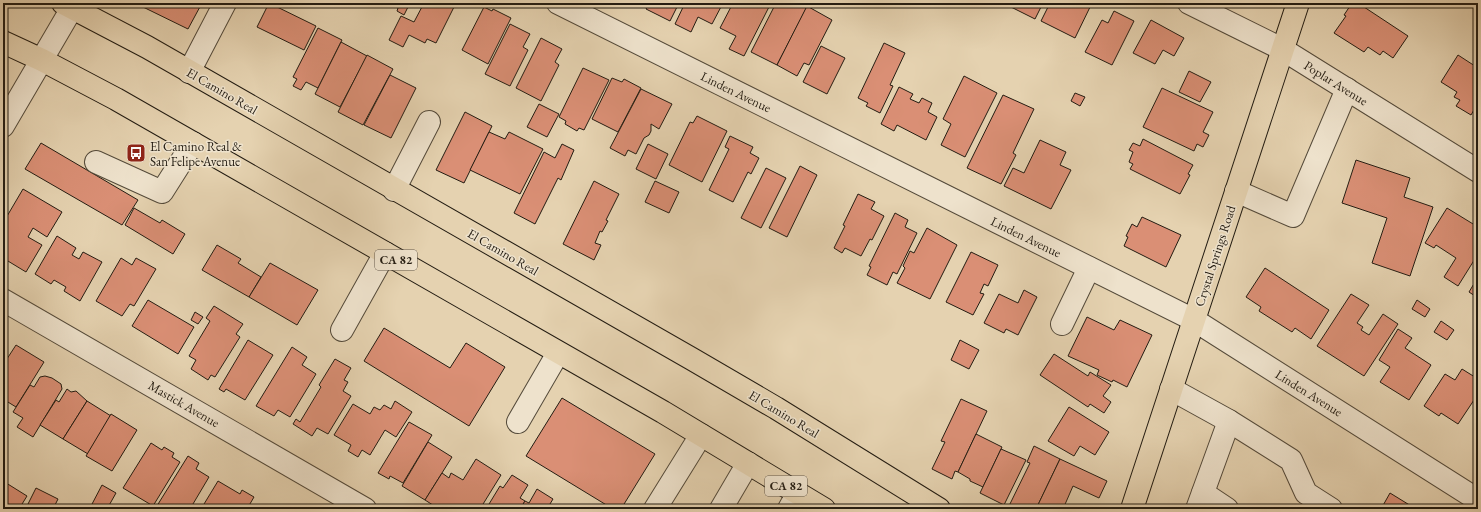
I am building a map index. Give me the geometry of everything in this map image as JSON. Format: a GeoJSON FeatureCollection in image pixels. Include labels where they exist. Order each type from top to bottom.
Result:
{"type":"FeatureCollection","features":[{"type":"Feature","properties":{"kind":"main road","name":"Crystal Springs Road"},"geometry":{"type":"LineString","coordinates":[[1132,509],[1298,3]]}},
{"type":"Feature","properties":{"kind":"main road","name":"El Camino Real"},"geometry":{"type":"LineString","coordinates":[[70,4],[776,408],[939,509]]}},
{"type":"Feature","properties":{"kind":"main road","name":"CA 82"},"geometry":{"type":"LineString","coordinates":[[3,42],[42,60],[193,144],[701,435],[748,463],[794,501],[824,509]]}},
{"type":"Feature","properties":{"kind":"street"},"geometry":{"type":"LineString","coordinates":[[189,72],[225,3]]}},
{"type":"Feature","properties":{"kind":"street","name":"Linden Avenue"},"geometry":{"type":"LineString","coordinates":[[558,3],[1194,320],[1478,500]]}},
{"type":"Feature","properties":{"kind":"street","name":"Poplar Avenue"},"geometry":{"type":"LineString","coordinates":[[1189,3],[1282,49],[1478,171]]}},
{"type":"Feature","properties":{"kind":"street"},"geometry":{"type":"LineString","coordinates":[[3,126],[42,60],[70,4]]}},
{"type":"Feature","properties":{"kind":"street"},"geometry":{"type":"LineString","coordinates":[[1236,191],[1293,216],[1347,89]]}},
{"type":"Feature","properties":{"kind":"street"},"geometry":{"type":"LineString","coordinates":[[394,190],[429,122]]}},
{"type":"Feature","properties":{"kind":"street"},"geometry":{"type":"LineString","coordinates":[[96,162],[162,192],[193,144]]}},
{"type":"Feature","properties":{"kind":"street"},"geometry":{"type":"LineString","coordinates":[[342,330],[385,253]]}},
{"type":"Feature","properties":{"kind":"street"},"geometry":{"type":"LineString","coordinates":[[1062,324],[1090,268]]}},
{"type":"Feature","properties":{"kind":"street","name":"Mastick Avenue"},"geometry":{"type":"LineString","coordinates":[[3,300],[366,509]]}},
{"type":"Feature","properties":{"kind":"street"},"geometry":{"type":"LineString","coordinates":[[518,422],[558,353]]}},
{"type":"Feature","properties":{"kind":"street"},"geometry":{"type":"LineString","coordinates":[[1172,389],[1229,421],[1291,460],[1306,493],[1331,509]]}},
{"type":"Feature","properties":{"kind":"street"},"geometry":{"type":"LineString","coordinates":[[1227,509],[1200,501],[1229,421]]}},
{"type":"Feature","properties":{"kind":"street"},"geometry":{"type":"LineString","coordinates":[[655,509],[701,435]]}},
{"type":"Feature","properties":{"kind":"street"},"geometry":{"type":"LineString","coordinates":[[721,509],[748,463]]}},
{"type":"Feature","properties":{"kind":"building"},"geometry":{"type":"Polygon","coordinates":[[[142,3],[202,3],[188,29],[143,7],[144,4],[142,3]]]}},
{"type":"Feature","properties":{"kind":"building"},"geometry":{"type":"Polygon","coordinates":[[[269,3],[316,26],[304,50],[257,27],[269,3]]]}},
{"type":"Feature","properties":{"kind":"building"},"geometry":{"type":"Polygon","coordinates":[[[388,3],[410,3],[404,15],[397,11],[398,8],[388,3]]]}},
{"type":"Feature","properties":{"kind":"building"},"geometry":{"type":"Polygon","coordinates":[[[424,3],[456,3],[436,43],[427,39],[425,43],[409,35],[403,47],[389,40],[401,16],[414,22],[424,3]]]}},
{"type":"Feature","properties":{"kind":"building"},"geometry":{"type":"Polygon","coordinates":[[[649,3],[679,3],[670,21],[646,9],[649,3]]]}},
{"type":"Feature","properties":{"kind":"building"},"geometry":{"type":"Polygon","coordinates":[[[685,3],[723,3],[712,24],[698,17],[691,32],[675,24],[685,3]]]}},
{"type":"Feature","properties":{"kind":"building"},"geometry":{"type":"Polygon","coordinates":[[[733,3],[771,3],[744,56],[729,49],[736,36],[720,28],[733,3]]]}},
{"type":"Feature","properties":{"kind":"building"},"geometry":{"type":"Polygon","coordinates":[[[776,3],[784,6],[786,3],[809,3],[777,65],[751,52],[776,3]]]}},
{"type":"Feature","properties":{"kind":"building"},"geometry":{"type":"Polygon","coordinates":[[[1003,3],[1043,3],[1035,19],[1003,3]]]}},
{"type":"Feature","properties":{"kind":"building"},"geometry":{"type":"Polygon","coordinates":[[[1050,3],[1092,3],[1075,38],[1041,21],[1050,3]]]}},
{"type":"Feature","properties":{"kind":"building"},"geometry":{"type":"Polygon","coordinates":[[[1352,3],[1360,7],[1361,5],[1408,36],[1393,58],[1383,51],[1380,55],[1368,47],[1364,52],[1334,33],[1346,16],[1344,15],[1352,3]]]}},
{"type":"Feature","properties":{"kind":"building"},"geometry":{"type":"Polygon","coordinates":[[[807,6],[832,20],[809,65],[804,63],[797,76],[777,65],[807,6]]]}},
{"type":"Feature","properties":{"kind":"building"},"geometry":{"type":"Polygon","coordinates":[[[484,7],[492,11],[493,9],[511,18],[488,64],[462,50],[484,7]]]}},
{"type":"Feature","properties":{"kind":"building"},"geometry":{"type":"Polygon","coordinates":[[[1114,11],[1134,21],[1112,65],[1085,52],[1102,20],[1108,23],[1114,11]]]}},
{"type":"Feature","properties":{"kind":"building"},"geometry":{"type":"Polygon","coordinates":[[[1151,20],[1184,38],[1174,56],[1163,50],[1155,64],[1133,53],[1151,20]]]}},
{"type":"Feature","properties":{"kind":"building"},"geometry":{"type":"Polygon","coordinates":[[[510,24],[530,34],[523,47],[528,50],[510,86],[485,74],[510,24]]]}},
{"type":"Feature","properties":{"kind":"building"},"geometry":{"type":"Polygon","coordinates":[[[318,28],[342,40],[318,88],[306,82],[301,90],[293,86],[297,79],[293,77],[318,28]]]}},
{"type":"Feature","properties":{"kind":"building"},"geometry":{"type":"Polygon","coordinates":[[[541,38],[562,49],[555,62],[559,65],[541,101],[516,88],[541,38]]]}},
{"type":"Feature","properties":{"kind":"building"},"geometry":{"type":"Polygon","coordinates":[[[341,42],[367,56],[340,107],[315,94],[341,42]]]}},
{"type":"Feature","properties":{"kind":"building"},"geometry":{"type":"Polygon","coordinates":[[[884,43],[905,53],[890,85],[893,86],[880,113],[866,106],[868,103],[858,98],[884,43]]]}},
{"type":"Feature","properties":{"kind":"building"},"geometry":{"type":"Polygon","coordinates":[[[821,46],[845,58],[827,94],[803,82],[821,46]]]}},
{"type":"Feature","properties":{"kind":"building"},"geometry":{"type":"Polygon","coordinates":[[[367,55],[393,69],[363,125],[338,112],[367,55]]]}},
{"type":"Feature","properties":{"kind":"building"},"geometry":{"type":"Polygon","coordinates":[[[1458,55],[1478,68],[1478,103],[1471,115],[1456,106],[1460,100],[1454,97],[1457,92],[1441,82],[1458,55]]]}},
{"type":"Feature","properties":{"kind":"building"},"geometry":{"type":"Polygon","coordinates":[[[583,68],[609,80],[584,130],[579,128],[577,131],[565,124],[566,121],[559,117],[583,68]]]}},
{"type":"Feature","properties":{"kind":"building"},"geometry":{"type":"Polygon","coordinates":[[[1189,71],[1211,82],[1200,102],[1179,92],[1189,71]]]}},
{"type":"Feature","properties":{"kind":"building"},"geometry":{"type":"Polygon","coordinates":[[[390,75],[416,88],[391,138],[364,125],[390,75]]]}},
{"type":"Feature","properties":{"kind":"building"},"geometry":{"type":"Polygon","coordinates":[[[964,76],[997,93],[965,157],[941,145],[951,124],[943,119],[964,76]]]}},
{"type":"Feature","properties":{"kind":"building"},"geometry":{"type":"Polygon","coordinates":[[[612,78],[622,82],[624,79],[641,88],[618,132],[592,119],[612,78]]]}},
{"type":"Feature","properties":{"kind":"building"},"geometry":{"type":"Polygon","coordinates":[[[899,87],[913,94],[910,99],[919,103],[922,98],[932,103],[928,112],[937,117],[926,140],[897,125],[894,131],[881,124],[899,87]]]}},
{"type":"Feature","properties":{"kind":"building"},"geometry":{"type":"Polygon","coordinates":[[[1162,88],[1213,112],[1203,132],[1209,135],[1203,147],[1197,144],[1194,151],[1143,127],[1162,88]]]}},
{"type":"Feature","properties":{"kind":"building"},"geometry":{"type":"Polygon","coordinates":[[[641,89],[672,104],[659,129],[651,124],[651,131],[649,135],[644,138],[636,154],[628,150],[625,156],[610,148],[641,89]]]}},
{"type":"Feature","properties":{"kind":"building"},"geometry":{"type":"Polygon","coordinates":[[[1075,93],[1085,97],[1080,106],[1071,101],[1075,93]]]}},
{"type":"Feature","properties":{"kind":"building"},"geometry":{"type":"Polygon","coordinates":[[[1003,95],[1034,109],[1013,153],[1016,155],[1001,184],[967,168],[1003,95]]]}},
{"type":"Feature","properties":{"kind":"building"},"geometry":{"type":"Polygon","coordinates":[[[539,104],[559,114],[547,137],[527,127],[539,104]]]}},
{"type":"Feature","properties":{"kind":"building"},"geometry":{"type":"Polygon","coordinates":[[[465,112],[492,126],[464,183],[436,170],[465,112]]]}},
{"type":"Feature","properties":{"kind":"building"},"geometry":{"type":"Polygon","coordinates":[[[697,116],[727,131],[702,182],[669,165],[690,122],[693,123],[697,116]]]}},
{"type":"Feature","properties":{"kind":"building"},"geometry":{"type":"Polygon","coordinates":[[[489,132],[505,139],[509,132],[543,149],[520,194],[470,170],[489,132]]]}},
{"type":"Feature","properties":{"kind":"building"},"geometry":{"type":"Polygon","coordinates":[[[730,136],[753,147],[750,153],[759,158],[751,174],[748,172],[733,202],[709,190],[729,149],[725,147],[730,136]]]}},
{"type":"Feature","properties":{"kind":"building"},"geometry":{"type":"Polygon","coordinates":[[[1143,139],[1193,165],[1188,174],[1190,175],[1180,194],[1130,169],[1133,164],[1129,162],[1133,152],[1129,150],[1133,143],[1140,146],[1143,139]]]}},
{"type":"Feature","properties":{"kind":"building"},"geometry":{"type":"Polygon","coordinates":[[[1040,140],[1066,152],[1060,165],[1071,170],[1051,209],[1004,186],[1013,168],[1024,173],[1040,140]]]}},
{"type":"Feature","properties":{"kind":"building"},"geometry":{"type":"Polygon","coordinates":[[[41,143],[138,200],[122,225],[25,169],[41,143]]]}},
{"type":"Feature","properties":{"kind":"building"},"geometry":{"type":"Polygon","coordinates":[[[562,144],[574,150],[561,180],[558,178],[535,224],[514,213],[544,152],[555,158],[562,144]]]}},
{"type":"Feature","properties":{"kind":"building"},"geometry":{"type":"Polygon","coordinates":[[[648,144],[668,154],[656,179],[636,169],[648,144]]]}},
{"type":"Feature","properties":{"kind":"building"},"geometry":{"type":"Polygon","coordinates":[[[1356,160],[1410,178],[1404,197],[1433,207],[1410,276],[1372,263],[1387,218],[1342,203],[1356,160]]]}},
{"type":"Feature","properties":{"kind":"building"},"geometry":{"type":"Polygon","coordinates":[[[800,166],[817,175],[787,237],[769,228],[800,166]]]}},
{"type":"Feature","properties":{"kind":"building"},"geometry":{"type":"Polygon","coordinates":[[[766,168],[786,178],[761,228],[741,218],[766,168]]]}},
{"type":"Feature","properties":{"kind":"building"},"geometry":{"type":"Polygon","coordinates":[[[594,181],[619,194],[606,220],[608,221],[602,232],[600,231],[595,243],[601,245],[594,260],[563,244],[594,181]]]}},
{"type":"Feature","properties":{"kind":"building"},"geometry":{"type":"Polygon","coordinates":[[[655,181],[679,192],[669,213],[645,202],[655,181]]]}},
{"type":"Feature","properties":{"kind":"building"},"geometry":{"type":"Polygon","coordinates":[[[23,189],[62,212],[47,237],[33,228],[28,237],[42,245],[26,272],[3,258],[3,223],[23,189]]]}},
{"type":"Feature","properties":{"kind":"building"},"geometry":{"type":"Polygon","coordinates":[[[858,194],[875,202],[871,209],[884,216],[872,240],[870,239],[861,256],[845,248],[842,253],[834,248],[858,194]]]}},
{"type":"Feature","properties":{"kind":"building"},"geometry":{"type":"Polygon","coordinates":[[[134,208],[160,223],[162,220],[185,234],[173,254],[125,225],[134,208]]]}},
{"type":"Feature","properties":{"kind":"building"},"geometry":{"type":"Polygon","coordinates":[[[1447,208],[1478,227],[1478,254],[1458,286],[1444,277],[1456,258],[1436,245],[1434,248],[1425,243],[1447,208]]]}},
{"type":"Feature","properties":{"kind":"building"},"geometry":{"type":"Polygon","coordinates":[[[895,213],[908,220],[905,227],[917,233],[897,274],[893,272],[887,285],[867,275],[871,267],[869,266],[895,213]]]}},
{"type":"Feature","properties":{"kind":"building"},"geometry":{"type":"Polygon","coordinates":[[[1142,217],[1181,235],[1166,267],[1124,246],[1128,237],[1126,236],[1132,224],[1137,227],[1142,217]]]}},
{"type":"Feature","properties":{"kind":"building"},"geometry":{"type":"Polygon","coordinates":[[[927,228],[957,245],[930,299],[897,283],[905,268],[903,266],[910,251],[914,253],[927,228]]]}},
{"type":"Feature","properties":{"kind":"building"},"geometry":{"type":"Polygon","coordinates":[[[57,236],[76,248],[72,255],[79,259],[83,252],[102,262],[80,301],[64,291],[66,287],[54,280],[51,284],[35,274],[57,236]]]}},
{"type":"Feature","properties":{"kind":"building"},"geometry":{"type":"Polygon","coordinates":[[[217,245],[241,259],[238,263],[261,277],[249,297],[202,270],[217,245]]]}},
{"type":"Feature","properties":{"kind":"building"},"geometry":{"type":"Polygon","coordinates":[[[971,252],[998,265],[988,286],[984,284],[980,293],[984,294],[973,315],[946,302],[971,252]]]}},
{"type":"Feature","properties":{"kind":"building"},"geometry":{"type":"Polygon","coordinates":[[[121,258],[132,265],[136,258],[156,269],[134,306],[130,304],[122,316],[96,301],[121,258]]]}},
{"type":"Feature","properties":{"kind":"building"},"geometry":{"type":"Polygon","coordinates":[[[270,263],[318,290],[297,325],[249,297],[270,263]]]}},
{"type":"Feature","properties":{"kind":"building"},"geometry":{"type":"Polygon","coordinates":[[[1265,268],[1329,310],[1311,339],[1295,328],[1292,332],[1259,311],[1261,307],[1246,297],[1265,268]]]}},
{"type":"Feature","properties":{"kind":"building"},"geometry":{"type":"Polygon","coordinates":[[[1478,277],[1478,298],[1469,292],[1478,277]]]}},
{"type":"Feature","properties":{"kind":"building"},"geometry":{"type":"Polygon","coordinates":[[[1024,290],[1037,297],[1018,335],[1006,329],[1004,333],[984,323],[999,294],[1018,303],[1024,290]]]}},
{"type":"Feature","properties":{"kind":"building"},"geometry":{"type":"Polygon","coordinates":[[[1351,294],[1369,305],[1357,323],[1363,327],[1361,330],[1369,335],[1383,314],[1398,324],[1364,376],[1317,346],[1351,294]]]}},
{"type":"Feature","properties":{"kind":"building"},"geometry":{"type":"Polygon","coordinates":[[[148,300],[194,327],[178,354],[132,326],[148,300]]]}},
{"type":"Feature","properties":{"kind":"building"},"geometry":{"type":"Polygon","coordinates":[[[1417,300],[1430,309],[1425,317],[1412,309],[1417,300]]]}},
{"type":"Feature","properties":{"kind":"building"},"geometry":{"type":"Polygon","coordinates":[[[214,306],[243,324],[236,334],[240,337],[215,377],[211,375],[208,380],[191,369],[196,360],[189,356],[210,321],[206,318],[214,306]]]}},
{"type":"Feature","properties":{"kind":"building"},"geometry":{"type":"Polygon","coordinates":[[[195,312],[203,317],[198,324],[191,320],[195,312]]]}},
{"type":"Feature","properties":{"kind":"building"},"geometry":{"type":"Polygon","coordinates":[[[1087,317],[1114,330],[1120,320],[1152,335],[1127,387],[1113,380],[1112,382],[1097,375],[1099,370],[1068,356],[1087,317]]]}},
{"type":"Feature","properties":{"kind":"building"},"geometry":{"type":"Polygon","coordinates":[[[1441,321],[1454,330],[1447,340],[1434,332],[1441,321]]]}},
{"type":"Feature","properties":{"kind":"building"},"geometry":{"type":"Polygon","coordinates":[[[384,328],[450,368],[466,343],[505,367],[469,426],[364,361],[384,328]]]}},
{"type":"Feature","properties":{"kind":"building"},"geometry":{"type":"Polygon","coordinates":[[[1398,329],[1412,338],[1405,348],[1431,365],[1409,400],[1380,382],[1390,367],[1379,360],[1398,329]]]}},
{"type":"Feature","properties":{"kind":"building"},"geometry":{"type":"Polygon","coordinates":[[[248,340],[273,355],[245,400],[226,389],[224,392],[219,389],[248,340]]]}},
{"type":"Feature","properties":{"kind":"building"},"geometry":{"type":"Polygon","coordinates":[[[960,340],[979,350],[969,369],[951,360],[960,340]]]}},
{"type":"Feature","properties":{"kind":"building"},"geometry":{"type":"Polygon","coordinates":[[[16,345],[44,362],[16,407],[3,399],[3,365],[16,345]]]}},
{"type":"Feature","properties":{"kind":"building"},"geometry":{"type":"Polygon","coordinates":[[[292,347],[307,357],[302,365],[316,374],[290,417],[278,410],[274,416],[256,406],[292,347]]]}},
{"type":"Feature","properties":{"kind":"building"},"geometry":{"type":"Polygon","coordinates":[[[1054,354],[1088,376],[1090,372],[1111,385],[1103,396],[1111,402],[1104,413],[1090,404],[1088,407],[1040,375],[1054,354]]]}},
{"type":"Feature","properties":{"kind":"building"},"geometry":{"type":"Polygon","coordinates":[[[335,359],[351,368],[344,380],[348,382],[343,391],[351,396],[328,434],[317,428],[312,436],[293,424],[296,419],[300,422],[321,387],[319,385],[335,359]]]}},
{"type":"Feature","properties":{"kind":"building"},"geometry":{"type":"Polygon","coordinates":[[[1462,369],[1478,379],[1478,394],[1458,424],[1441,413],[1439,416],[1424,406],[1445,374],[1455,380],[1462,369]]]}},
{"type":"Feature","properties":{"kind":"building"},"geometry":{"type":"Polygon","coordinates":[[[45,376],[52,378],[61,384],[62,389],[33,437],[17,427],[23,418],[13,412],[30,385],[34,387],[40,377],[45,376]]]}},
{"type":"Feature","properties":{"kind":"building"},"geometry":{"type":"Polygon","coordinates":[[[67,389],[71,392],[76,391],[87,401],[63,439],[40,425],[56,400],[59,402],[67,389]]]}},
{"type":"Feature","properties":{"kind":"building"},"geometry":{"type":"Polygon","coordinates":[[[562,398],[655,454],[621,509],[613,509],[526,456],[562,398]]]}},
{"type":"Feature","properties":{"kind":"building"},"geometry":{"type":"Polygon","coordinates":[[[961,399],[987,411],[958,472],[955,471],[952,479],[932,469],[945,442],[941,441],[961,399]]]}},
{"type":"Feature","properties":{"kind":"building"},"geometry":{"type":"Polygon","coordinates":[[[87,401],[111,416],[88,454],[63,439],[87,401]]]}},
{"type":"Feature","properties":{"kind":"building"},"geometry":{"type":"Polygon","coordinates":[[[395,401],[412,412],[396,437],[385,430],[370,455],[362,450],[358,457],[348,451],[351,445],[334,435],[353,404],[370,414],[374,407],[380,410],[384,405],[391,409],[395,401]]]}},
{"type":"Feature","properties":{"kind":"building"},"geometry":{"type":"Polygon","coordinates":[[[1069,407],[1109,432],[1095,455],[1080,446],[1074,456],[1048,441],[1069,407]]]}},
{"type":"Feature","properties":{"kind":"building"},"geometry":{"type":"Polygon","coordinates":[[[111,414],[137,430],[112,471],[86,456],[111,414]]]}},
{"type":"Feature","properties":{"kind":"building"},"geometry":{"type":"Polygon","coordinates":[[[409,422],[432,435],[403,483],[390,476],[389,479],[378,473],[409,422]]]}},
{"type":"Feature","properties":{"kind":"building"},"geometry":{"type":"Polygon","coordinates":[[[976,434],[1002,447],[983,487],[970,481],[970,479],[958,472],[976,434]]]}},
{"type":"Feature","properties":{"kind":"building"},"geometry":{"type":"Polygon","coordinates":[[[428,442],[452,457],[425,500],[402,486],[428,442]]]}},
{"type":"Feature","properties":{"kind":"building"},"geometry":{"type":"Polygon","coordinates":[[[151,443],[162,450],[164,447],[174,453],[172,457],[180,462],[153,506],[123,488],[151,443]]]}},
{"type":"Feature","properties":{"kind":"building"},"geometry":{"type":"Polygon","coordinates":[[[1034,446],[1060,459],[1036,509],[1010,509],[1008,508],[1030,463],[1027,462],[1034,446]]]}},
{"type":"Feature","properties":{"kind":"building"},"geometry":{"type":"Polygon","coordinates":[[[1001,449],[1026,460],[1004,505],[980,493],[1001,449]]]}},
{"type":"Feature","properties":{"kind":"building"},"geometry":{"type":"Polygon","coordinates":[[[188,456],[199,463],[196,469],[209,477],[190,509],[155,509],[188,456]]]}},
{"type":"Feature","properties":{"kind":"building"},"geometry":{"type":"Polygon","coordinates":[[[476,459],[501,475],[480,509],[449,509],[442,505],[439,509],[425,500],[442,473],[449,478],[451,473],[463,480],[476,459]]]}},
{"type":"Feature","properties":{"kind":"building"},"geometry":{"type":"Polygon","coordinates":[[[1060,459],[1107,481],[1099,498],[1073,486],[1063,509],[1036,509],[1060,459]]]}},
{"type":"Feature","properties":{"kind":"building"},"geometry":{"type":"Polygon","coordinates":[[[512,475],[528,485],[520,498],[525,501],[520,509],[486,509],[500,486],[503,488],[512,475]]]}},
{"type":"Feature","properties":{"kind":"building"},"geometry":{"type":"Polygon","coordinates":[[[3,481],[27,496],[19,509],[3,509],[3,481]]]}},
{"type":"Feature","properties":{"kind":"building"},"geometry":{"type":"Polygon","coordinates":[[[218,481],[240,494],[242,490],[254,497],[247,509],[201,509],[218,481]]]}},
{"type":"Feature","properties":{"kind":"building"},"geometry":{"type":"Polygon","coordinates":[[[102,485],[116,493],[107,509],[95,509],[91,506],[102,485]]]}},
{"type":"Feature","properties":{"kind":"building"},"geometry":{"type":"Polygon","coordinates":[[[36,488],[58,499],[53,509],[37,509],[28,504],[36,488]]]}},
{"type":"Feature","properties":{"kind":"building"},"geometry":{"type":"Polygon","coordinates":[[[537,489],[553,499],[547,509],[520,509],[525,501],[529,503],[537,489]]]}},
{"type":"Feature","properties":{"kind":"building"},"geometry":{"type":"Polygon","coordinates":[[[1390,493],[1416,509],[1381,509],[1390,493]]]}},
{"type":"Feature","properties":{"kind":"place","name":"El Camino Real & San Felipe Avenue"},"geometry":{"type":"Point","coordinates":[136,153]}}]}
